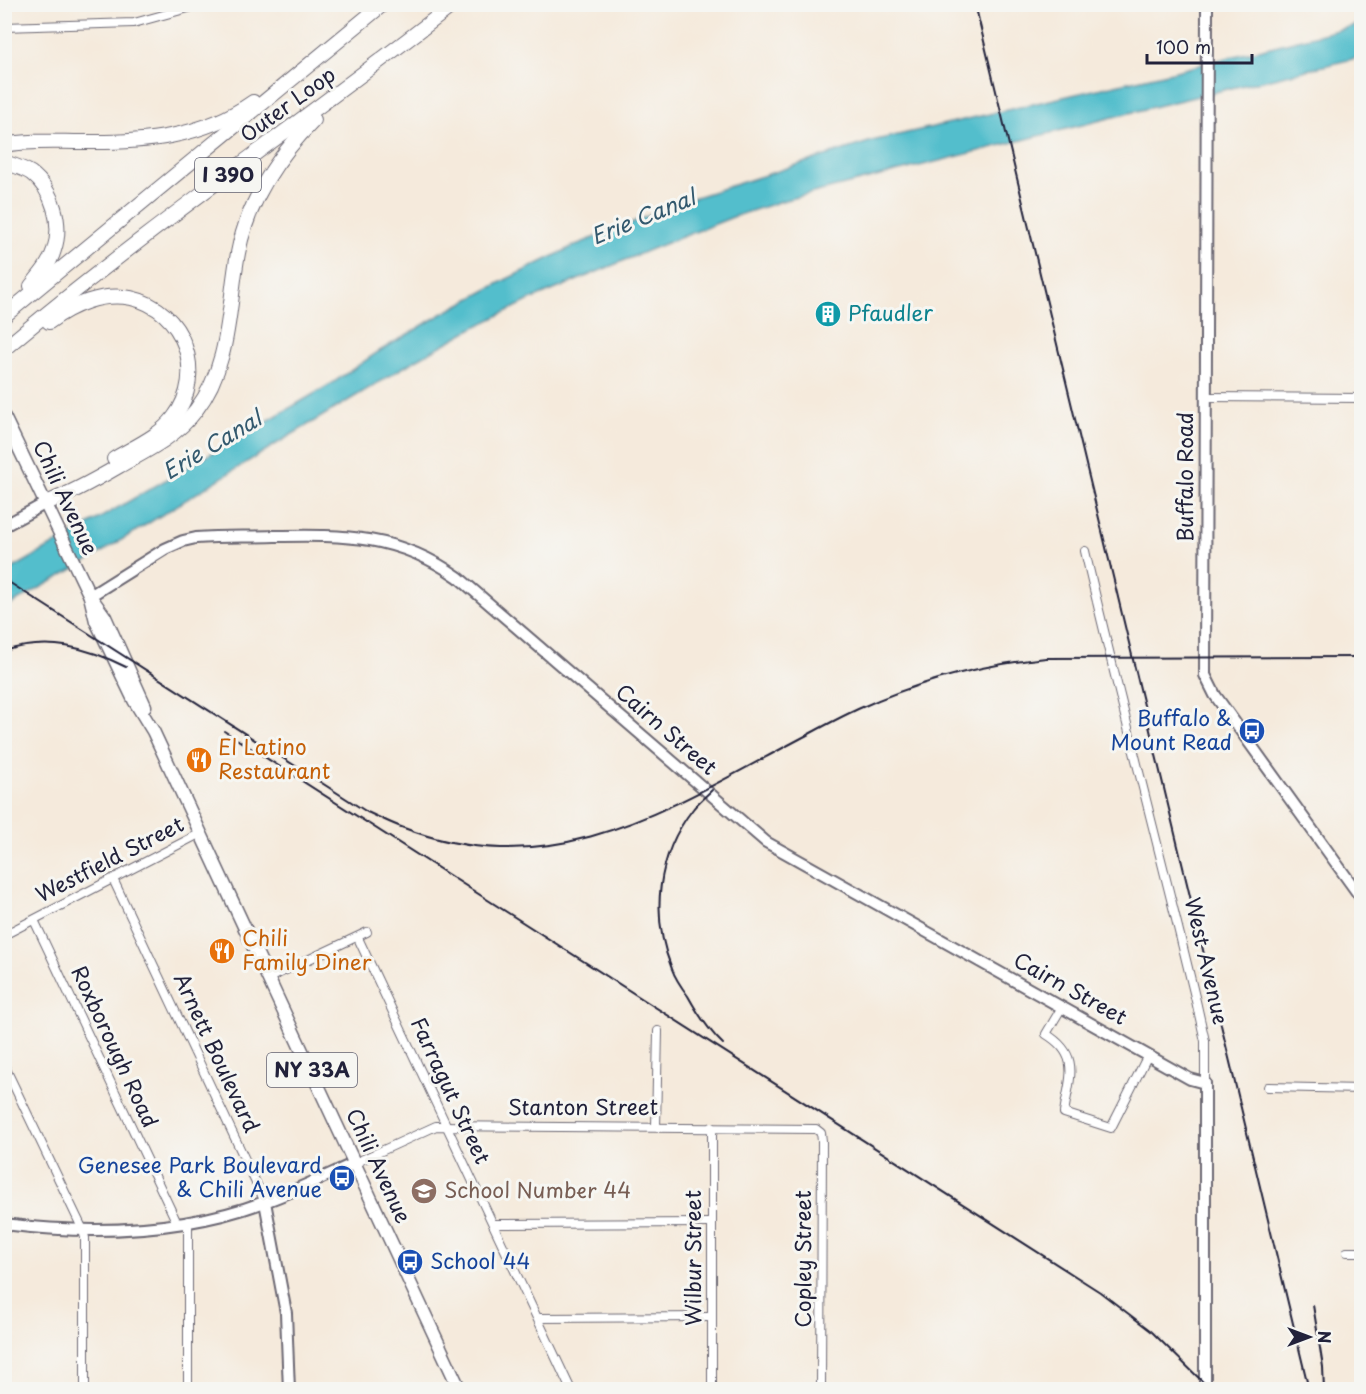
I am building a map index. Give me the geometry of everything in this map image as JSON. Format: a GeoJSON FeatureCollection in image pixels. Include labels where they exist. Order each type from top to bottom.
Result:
{"type":"FeatureCollection","features":[{"type":"Feature","properties":{"kind":"highway","name":"Outer Loop"},"geometry":{"type":"LineString","coordinates":[[4,316],[383,4]]}},
{"type":"Feature","properties":{"kind":"highway","name":"Outer Loop"},"geometry":{"type":"LineString","coordinates":[[4,350],[146,235],[339,93],[454,4]]}},
{"type":"Feature","properties":{"kind":"highway"},"geometry":{"type":"LineString","coordinates":[[4,145],[41,142],[140,141],[183,134],[227,117],[319,56]]}},
{"type":"Feature","properties":{"kind":"highway"},"geometry":{"type":"LineString","coordinates":[[46,503],[68,495],[156,445],[173,433],[196,411],[212,385],[223,354],[238,250],[256,199],[285,151],[339,93]]}},
{"type":"Feature","properties":{"kind":"highway"},"geometry":{"type":"LineString","coordinates":[[4,162],[30,173],[39,182],[54,206],[57,216],[57,240],[54,252],[44,271],[30,287],[20,304]]}},
{"type":"Feature","properties":{"kind":"highway"},"geometry":{"type":"LineString","coordinates":[[4,350],[74,307],[101,297],[116,297],[153,305],[163,313],[172,321],[183,338],[189,356],[190,378],[183,403],[164,428],[65,487],[46,503]]}},
{"type":"Feature","properties":{"kind":"main road","name":"Chili Avenue"},"geometry":{"type":"LineString","coordinates":[[4,417],[90,596],[105,617],[139,690],[153,730],[460,1389]]}},
{"type":"Feature","properties":{"kind":"street"},"geometry":{"type":"LineString","coordinates":[[4,27],[134,23],[203,4]]}},
{"type":"Feature","properties":{"kind":"street","name":"Buffalo Road"},"geometry":{"type":"LineString","coordinates":[[1207,4],[1205,675],[1215,695],[1362,899]]}},
{"type":"Feature","properties":{"kind":"street"},"geometry":{"type":"LineString","coordinates":[[1206,397],[1362,398]]}},
{"type":"Feature","properties":{"kind":"street"},"geometry":{"type":"LineString","coordinates":[[4,526],[46,503]]}},
{"type":"Feature","properties":{"kind":"street","name":"Cairn Street"},"geometry":{"type":"LineString","coordinates":[[90,596],[165,549],[196,538],[336,535],[374,539],[412,552],[458,577],[766,842],[1190,1079],[1205,1083]]}},
{"type":"Feature","properties":{"kind":"street","name":"West Avenue"},"geometry":{"type":"LineString","coordinates":[[1085,551],[1205,1041],[1205,1389]]}},
{"type":"Feature","properties":{"kind":"street","name":"Westfield Street"},"geometry":{"type":"LineString","coordinates":[[4,935],[201,833]]}},
{"type":"Feature","properties":{"kind":"street","name":"Arnett Boulevard"},"geometry":{"type":"LineString","coordinates":[[113,879],[265,1202],[286,1313],[289,1389]]}},
{"type":"Feature","properties":{"kind":"street","name":"Roxborough Road"},"geometry":{"type":"LineString","coordinates":[[34,920],[183,1222],[188,1389]]}},
{"type":"Feature","properties":{"kind":"street"},"geometry":{"type":"LineString","coordinates":[[269,978],[367,932]]}},
{"type":"Feature","properties":{"kind":"street","name":"Farragut Street"},"geometry":{"type":"LineString","coordinates":[[358,938],[571,1389]]}},
{"type":"Feature","properties":{"kind":"street"},"geometry":{"type":"LineString","coordinates":[[1062,1007],[1046,1034],[1066,1049],[1070,1062],[1064,1113],[1111,1128],[1148,1055]]}},
{"type":"Feature","properties":{"kind":"street"},"geometry":{"type":"LineString","coordinates":[[656,1127],[658,1031]]}},
{"type":"Feature","properties":{"kind":"street"},"geometry":{"type":"LineString","coordinates":[[4,1065],[83,1230],[85,1238],[85,1389]]}},
{"type":"Feature","properties":{"kind":"street"},"geometry":{"type":"LineString","coordinates":[[1268,1087],[1362,1089]]}},
{"type":"Feature","properties":{"kind":"street","name":"Stanton Street"},"geometry":{"type":"LineString","coordinates":[[355,1162],[429,1127],[712,1127],[813,1128],[818,1130]]}},
{"type":"Feature","properties":{"kind":"street","name":"Wilbur Street"},"geometry":{"type":"LineString","coordinates":[[712,1127],[712,1389]]}},
{"type":"Feature","properties":{"kind":"street","name":"Copley Street"},"geometry":{"type":"LineString","coordinates":[[818,1130],[822,1141],[820,1389]]}},
{"type":"Feature","properties":{"kind":"street"},"geometry":{"type":"LineString","coordinates":[[4,1224],[83,1230],[183,1222],[265,1202],[355,1162]]}},
{"type":"Feature","properties":{"kind":"street"},"geometry":{"type":"LineString","coordinates":[[493,1224],[712,1223]]}},
{"type":"Feature","properties":{"kind":"street"},"geometry":{"type":"LineString","coordinates":[[1347,1252],[1362,1252]]}},
{"type":"Feature","properties":{"kind":"street"},"geometry":{"type":"LineString","coordinates":[[538,1318],[712,1317]]}},
{"type":"Feature","properties":{"kind":"water"},"geometry":{"type":"Polygon","coordinates":[[[1361,24],[1361,57],[785,200],[733,217],[530,300],[414,361],[89,560],[5,608],[5,573],[331,384],[378,352],[440,315],[576,245],[693,198],[872,141],[1172,72],[1361,24]]]}},
{"type":"Feature","properties":{"kind":"railway"},"geometry":{"type":"LineString","coordinates":[[975,4],[1309,1390]]}},
{"type":"Feature","properties":{"kind":"railway"},"geometry":{"type":"LineString","coordinates":[[4,579],[367,812],[404,828],[458,843],[510,848],[559,844],[607,832],[654,814],[701,792],[858,709],[927,682],[974,670],[1046,658],[1362,657]]}},
{"type":"Feature","properties":{"kind":"railway"},"geometry":{"type":"LineString","coordinates":[[4,651],[36,645],[67,646],[82,649],[126,667]]}},
{"type":"Feature","properties":{"kind":"railway"},"geometry":{"type":"LineString","coordinates":[[224,731],[1100,1292],[1151,1331],[1211,1390]]}},
{"type":"Feature","properties":{"kind":"railway"},"geometry":{"type":"LineString","coordinates":[[712,790],[693,809],[671,846],[661,886],[659,907],[665,949],[673,972],[704,1022],[723,1044]]}},
{"type":"Feature","properties":{"kind":"railway"},"geometry":{"type":"LineString","coordinates":[[1313,1305],[1323,1367],[1324,1390]]}},
{"type":"Feature","properties":{"kind":"place","name":"Pfaudler"},"geometry":{"type":"Point","coordinates":[828,314]}},
{"type":"Feature","properties":{"kind":"place","name":"Buffalo & Mount Read"},"geometry":{"type":"Point","coordinates":[1252,731]}},
{"type":"Feature","properties":{"kind":"place","name":"El Latino Restaurant"},"geometry":{"type":"Point","coordinates":[199,760]}},
{"type":"Feature","properties":{"kind":"place","name":"Chili Family Diner"},"geometry":{"type":"Point","coordinates":[222,951]}},
{"type":"Feature","properties":{"kind":"place","name":"Genesee Park Boulevard & Chili Avenue"},"geometry":{"type":"Point","coordinates":[342,1178]}},
{"type":"Feature","properties":{"kind":"place","name":"School Number 44"},"geometry":{"type":"Point","coordinates":[424,1191]}},
{"type":"Feature","properties":{"kind":"place","name":"School 44"},"geometry":{"type":"Point","coordinates":[410,1262]}},
{"type":"Feature","properties":{"kind":"water label","name":"Erie Canal"},"geometry":{"type":"Point","coordinates":[643,217]}},
{"type":"Feature","properties":{"kind":"water label","name":"Erie Canal"},"geometry":{"type":"Point","coordinates":[212,445]}}]}
